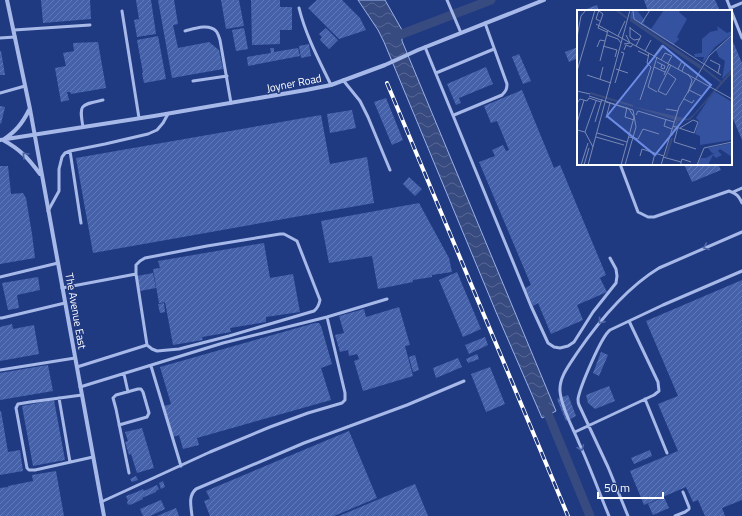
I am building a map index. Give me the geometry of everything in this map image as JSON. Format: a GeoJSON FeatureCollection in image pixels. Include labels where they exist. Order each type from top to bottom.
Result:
{"type":"FeatureCollection","features":[{"type":"Feature","properties":{"kind":"street","name":"Joyner Road"},"geometry":{"type":"LineString","coordinates":[[2,140],[168,114],[331,85],[385,65],[418,50],[544,0]]}},
{"type":"Feature","properties":{"kind":"street","name":"The Avenue East"},"geometry":{"type":"LineString","coordinates":[[8,1],[30,110],[104,516]]}},
{"type":"Feature","properties":{"kind":"street"},"geometry":{"type":"LineString","coordinates":[[30,110],[18,128],[2,140],[16,147],[24,154],[42,176]]}},
{"type":"Feature","properties":{"kind":"lane"},"geometry":{"type":"LineString","coordinates":[[447,0],[461,33]]}},
{"type":"Feature","properties":{"kind":"lane"},"geometry":{"type":"LineString","coordinates":[[727,0],[730,8],[742,4]]}},
{"type":"Feature","properties":{"kind":"lane"},"geometry":{"type":"LineString","coordinates":[[299,8],[308,38],[331,85]]}},
{"type":"Feature","properties":{"kind":"lane"},"geometry":{"type":"LineString","coordinates":[[122,11],[139,118]]}},
{"type":"Feature","properties":{"kind":"lane"},"geometry":{"type":"LineString","coordinates":[[732,13],[742,38]]}},
{"type":"Feature","properties":{"kind":"lane"},"geometry":{"type":"LineString","coordinates":[[454,116],[502,95],[507,89],[507,84],[485,23]]}},
{"type":"Feature","properties":{"kind":"lane"},"geometry":{"type":"LineString","coordinates":[[14,30],[90,24]]}},
{"type":"Feature","properties":{"kind":"lane"},"geometry":{"type":"LineString","coordinates":[[185,31],[211,27],[217,32],[220,40],[232,103]]}},
{"type":"Feature","properties":{"kind":"lane"},"geometry":{"type":"LineString","coordinates":[[0,38],[15,37]]}},
{"type":"Feature","properties":{"kind":"lane"},"geometry":{"type":"LineString","coordinates":[[426,47],[531,306],[548,343],[554,347],[560,348],[568,346],[574,342],[593,312],[616,283],[616,269],[610,258]]}},
{"type":"Feature","properties":{"kind":"lane"},"geometry":{"type":"LineString","coordinates":[[436,73],[494,49]]}},
{"type":"Feature","properties":{"kind":"lane"},"geometry":{"type":"LineString","coordinates":[[193,80],[226,76]]}},
{"type":"Feature","properties":{"kind":"lane"},"geometry":{"type":"LineString","coordinates":[[343,80],[360,101],[390,170]]}},
{"type":"Feature","properties":{"kind":"lane"},"geometry":{"type":"LineString","coordinates":[[0,93],[25,86]]}},
{"type":"Feature","properties":{"kind":"lane"},"geometry":{"type":"LineString","coordinates":[[83,127],[81,113],[82,107],[87,103],[102,100]]}},
{"type":"Feature","properties":{"kind":"lane"},"geometry":{"type":"LineString","coordinates":[[48,211],[59,191],[59,169],[62,157],[65,153],[148,134],[157,130],[168,114]]}},
{"type":"Feature","properties":{"kind":"lane"},"geometry":{"type":"LineString","coordinates":[[70,151],[80,223]]}},
{"type":"Feature","properties":{"kind":"lane"},"geometry":{"type":"LineString","coordinates":[[620,165],[638,212],[648,218],[742,188]]}},
{"type":"Feature","properties":{"kind":"lane"},"geometry":{"type":"LineString","coordinates":[[733,192],[739,197],[742,203]]}},
{"type":"Feature","properties":{"kind":"lane"},"geometry":{"type":"LineString","coordinates":[[609,516],[562,403],[560,383],[565,372],[591,333],[610,310],[650,274],[659,268],[742,232]]}},
{"type":"Feature","properties":{"kind":"lane"},"geometry":{"type":"LineString","coordinates":[[284,234],[297,241],[320,300],[319,306],[314,311],[179,349],[157,351],[152,350],[147,346],[136,274],[136,265],[140,261],[145,258],[207,246],[284,234]]}},
{"type":"Feature","properties":{"kind":"lane"},"geometry":{"type":"LineString","coordinates":[[0,277],[58,263]]}},
{"type":"Feature","properties":{"kind":"lane"},"geometry":{"type":"LineString","coordinates":[[628,516],[608,467],[578,405],[580,391],[587,372],[608,331],[629,320],[742,271]]}},
{"type":"Feature","properties":{"kind":"lane"},"geometry":{"type":"LineString","coordinates":[[62,288],[136,274]]}},
{"type":"Feature","properties":{"kind":"lane"},"geometry":{"type":"LineString","coordinates":[[80,387],[223,343],[387,299]]}},
{"type":"Feature","properties":{"kind":"lane"},"geometry":{"type":"LineString","coordinates":[[0,318],[65,303]]}},
{"type":"Feature","properties":{"kind":"lane"},"geometry":{"type":"LineString","coordinates":[[101,502],[270,426],[343,402],[345,400],[344,393],[326,316]]}},
{"type":"Feature","properties":{"kind":"lane"},"geometry":{"type":"LineString","coordinates":[[574,432],[654,395],[659,391],[658,382],[629,320]]}},
{"type":"Feature","properties":{"kind":"lane"},"geometry":{"type":"LineString","coordinates":[[77,367],[147,346]]}},
{"type":"Feature","properties":{"kind":"lane"},"geometry":{"type":"LineString","coordinates":[[0,370],[75,358]]}},
{"type":"Feature","properties":{"kind":"lane"},"geometry":{"type":"LineString","coordinates":[[151,366],[181,466]]}},
{"type":"Feature","properties":{"kind":"lane"},"geometry":{"type":"LineString","coordinates":[[124,374],[128,392]]}},
{"type":"Feature","properties":{"kind":"lane"},"geometry":{"type":"LineString","coordinates":[[192,516],[190,496],[196,489],[304,443],[407,405],[464,381]]}},
{"type":"Feature","properties":{"kind":"lane"},"geometry":{"type":"LineString","coordinates":[[119,425],[147,417],[149,415],[142,391],[140,389],[116,395],[113,398],[129,473]]}},
{"type":"Feature","properties":{"kind":"lane"},"geometry":{"type":"LineString","coordinates":[[82,395],[18,404],[16,408],[27,468],[29,470],[93,457]]}},
{"type":"Feature","properties":{"kind":"lane"},"geometry":{"type":"LineString","coordinates":[[59,398],[70,462]]}},
{"type":"Feature","properties":{"kind":"lane"},"geometry":{"type":"LineString","coordinates":[[645,399],[667,453]]}},
{"type":"Feature","properties":{"kind":"lane"},"geometry":{"type":"LineString","coordinates":[[675,516],[689,509],[683,492]]}},
{"type":"Feature","properties":{"kind":"water"},"geometry":{"type":"Polygon","coordinates":[[[358,0],[385,0],[402,30],[402,41],[556,411],[542,418],[496,312],[384,42],[378,30],[358,0]]]}},
{"type":"Feature","properties":{"kind":"building"},"geometry":{"type":"Polygon","coordinates":[[[41,0],[90,0],[91,19],[43,23],[41,0]]]}},
{"type":"Feature","properties":{"kind":"building"},"geometry":{"type":"Polygon","coordinates":[[[136,0],[151,0],[156,34],[137,37],[134,20],[139,19],[136,0]]]}},
{"type":"Feature","properties":{"kind":"building"},"geometry":{"type":"Polygon","coordinates":[[[158,0],[174,0],[178,24],[173,25],[178,48],[209,42],[219,50],[223,69],[172,78],[158,0]]]}},
{"type":"Feature","properties":{"kind":"building"},"geometry":{"type":"Polygon","coordinates":[[[221,0],[239,0],[244,26],[226,29],[221,0]]]}},
{"type":"Feature","properties":{"kind":"building"},"geometry":{"type":"Polygon","coordinates":[[[251,0],[280,0],[280,7],[292,7],[292,30],[280,30],[280,44],[252,45],[251,0]]]}},
{"type":"Feature","properties":{"kind":"building"},"geometry":{"type":"Polygon","coordinates":[[[317,0],[342,0],[360,18],[366,30],[339,39],[308,8],[317,0]]]}},
{"type":"Feature","properties":{"kind":"building"},"geometry":{"type":"Polygon","coordinates":[[[644,0],[715,0],[720,10],[648,10],[644,0]]]}},
{"type":"Feature","properties":{"kind":"building"},"geometry":{"type":"Polygon","coordinates":[[[597,5],[599,10],[584,10],[597,5]]]}},
{"type":"Feature","properties":{"kind":"building"},"geometry":{"type":"Polygon","coordinates":[[[244,28],[248,49],[236,51],[232,30],[244,28]]]}},
{"type":"Feature","properties":{"kind":"building"},"geometry":{"type":"Polygon","coordinates":[[[326,28],[338,40],[329,49],[320,40],[322,37],[319,34],[326,28]]]}},
{"type":"Feature","properties":{"kind":"building"},"geometry":{"type":"Polygon","coordinates":[[[158,36],[166,79],[144,83],[137,40],[158,36]]]}},
{"type":"Feature","properties":{"kind":"building"},"geometry":{"type":"Polygon","coordinates":[[[732,39],[742,63],[742,140],[732,116],[732,39]]]}},
{"type":"Feature","properties":{"kind":"building"},"geometry":{"type":"Polygon","coordinates":[[[98,42],[106,88],[71,94],[70,92],[67,92],[69,100],[61,102],[55,68],[66,66],[63,53],[74,51],[73,43],[98,42]]]}},
{"type":"Feature","properties":{"kind":"building"},"geometry":{"type":"Polygon","coordinates":[[[309,44],[311,56],[301,58],[299,46],[309,44]]]}},
{"type":"Feature","properties":{"kind":"building"},"geometry":{"type":"Polygon","coordinates":[[[577,47],[577,58],[569,62],[565,52],[577,47]]]}},
{"type":"Feature","properties":{"kind":"building"},"geometry":{"type":"Polygon","coordinates":[[[270,48],[274,48],[274,52],[298,48],[300,56],[248,66],[247,57],[271,53],[270,48]]]}},
{"type":"Feature","properties":{"kind":"building"},"geometry":{"type":"Polygon","coordinates":[[[1,51],[5,75],[0,75],[1,51]]]}},
{"type":"Feature","properties":{"kind":"building"},"geometry":{"type":"Polygon","coordinates":[[[519,54],[531,81],[523,84],[512,57],[519,54]]]}},
{"type":"Feature","properties":{"kind":"building"},"geometry":{"type":"Polygon","coordinates":[[[486,67],[493,84],[459,98],[461,103],[456,105],[447,84],[486,67]]]}},
{"type":"Feature","properties":{"kind":"building"},"geometry":{"type":"Polygon","coordinates":[[[522,90],[554,168],[560,165],[606,275],[600,278],[607,292],[577,305],[583,320],[551,334],[538,303],[533,306],[525,288],[531,285],[479,162],[495,156],[492,150],[503,145],[506,151],[509,150],[497,121],[491,123],[484,106],[522,90]]]}},
{"type":"Feature","properties":{"kind":"building"},"geometry":{"type":"Polygon","coordinates":[[[386,98],[403,140],[392,145],[374,102],[386,98]]]}},
{"type":"Feature","properties":{"kind":"building"},"geometry":{"type":"Polygon","coordinates":[[[0,106],[5,107],[1,124],[0,123],[0,106]]]}},
{"type":"Feature","properties":{"kind":"building"},"geometry":{"type":"Polygon","coordinates":[[[352,110],[356,128],[330,133],[327,114],[352,110]]]}},
{"type":"Feature","properties":{"kind":"building"},"geometry":{"type":"Polygon","coordinates":[[[321,115],[330,164],[367,157],[374,203],[93,253],[76,158],[321,115]]]}},
{"type":"Feature","properties":{"kind":"building"},"geometry":{"type":"Polygon","coordinates":[[[684,165],[718,165],[721,170],[692,182],[684,165]]]}},
{"type":"Feature","properties":{"kind":"building"},"geometry":{"type":"Polygon","coordinates":[[[0,166],[8,166],[11,194],[23,193],[26,198],[35,258],[0,264],[0,166]]]}},
{"type":"Feature","properties":{"kind":"building"},"geometry":{"type":"Polygon","coordinates":[[[409,177],[422,189],[415,196],[403,184],[409,177]]]}},
{"type":"Feature","properties":{"kind":"building"},"geometry":{"type":"Polygon","coordinates":[[[419,203],[449,258],[452,272],[432,275],[432,277],[413,280],[413,282],[378,289],[372,256],[329,263],[321,221],[419,203]]]}},
{"type":"Feature","properties":{"kind":"building"},"geometry":{"type":"Polygon","coordinates":[[[264,243],[270,278],[293,274],[300,312],[266,317],[266,322],[230,328],[231,332],[202,337],[203,340],[173,345],[165,302],[159,303],[153,269],[160,268],[158,261],[264,243]]]}},
{"type":"Feature","properties":{"kind":"building"},"geometry":{"type":"Polygon","coordinates":[[[457,272],[481,329],[463,337],[439,280],[457,272]]]}},
{"type":"Feature","properties":{"kind":"building"},"geometry":{"type":"Polygon","coordinates":[[[153,273],[156,288],[140,291],[137,276],[153,273]]]}},
{"type":"Feature","properties":{"kind":"building"},"geometry":{"type":"Polygon","coordinates":[[[38,277],[40,290],[17,295],[19,308],[8,310],[2,283],[38,277]]]}},
{"type":"Feature","properties":{"kind":"building"},"geometry":{"type":"Polygon","coordinates":[[[742,280],[742,500],[722,508],[725,516],[705,516],[698,500],[693,502],[686,487],[644,505],[630,471],[678,451],[658,404],[678,396],[646,321],[742,280]]]}},
{"type":"Feature","properties":{"kind":"building"},"geometry":{"type":"Polygon","coordinates":[[[164,303],[165,312],[160,313],[158,304],[164,303]]]}},
{"type":"Feature","properties":{"kind":"building"},"geometry":{"type":"Polygon","coordinates":[[[399,307],[410,345],[405,346],[413,376],[363,391],[354,361],[359,359],[357,354],[349,356],[348,350],[340,352],[335,335],[344,333],[339,316],[364,309],[366,317],[399,307]]]}},
{"type":"Feature","properties":{"kind":"building"},"geometry":{"type":"Polygon","coordinates":[[[319,323],[321,326],[332,364],[321,368],[331,400],[197,438],[199,445],[183,449],[179,435],[173,437],[164,406],[171,404],[160,367],[319,323]]]}},
{"type":"Feature","properties":{"kind":"building"},"geometry":{"type":"Polygon","coordinates":[[[12,324],[13,329],[34,325],[39,354],[0,361],[0,327],[12,324]]]}},
{"type":"Feature","properties":{"kind":"building"},"geometry":{"type":"Polygon","coordinates":[[[485,337],[488,345],[469,354],[465,345],[485,337]]]}},
{"type":"Feature","properties":{"kind":"building"},"geometry":{"type":"Polygon","coordinates":[[[601,352],[608,355],[599,376],[593,373],[601,352]]]}},
{"type":"Feature","properties":{"kind":"building"},"geometry":{"type":"Polygon","coordinates":[[[477,354],[479,359],[468,363],[466,359],[477,354]]]}},
{"type":"Feature","properties":{"kind":"building"},"geometry":{"type":"Polygon","coordinates":[[[415,355],[419,370],[413,372],[409,357],[415,355]]]}},
{"type":"Feature","properties":{"kind":"building"},"geometry":{"type":"Polygon","coordinates":[[[458,358],[462,367],[436,378],[433,368],[458,358]]]}},
{"type":"Feature","properties":{"kind":"building"},"geometry":{"type":"Polygon","coordinates":[[[48,365],[53,391],[0,400],[0,373],[48,365]]]}},
{"type":"Feature","properties":{"kind":"building"},"geometry":{"type":"Polygon","coordinates":[[[490,367],[505,404],[486,412],[471,374],[490,367]]]}},
{"type":"Feature","properties":{"kind":"building"},"geometry":{"type":"Polygon","coordinates":[[[609,386],[615,401],[595,409],[588,403],[586,395],[609,386]]]}},
{"type":"Feature","properties":{"kind":"building"},"geometry":{"type":"Polygon","coordinates":[[[568,395],[576,416],[566,421],[557,399],[568,395]]]}},
{"type":"Feature","properties":{"kind":"building"},"geometry":{"type":"Polygon","coordinates":[[[54,400],[65,460],[33,466],[22,406],[54,400]]]}},
{"type":"Feature","properties":{"kind":"building"},"geometry":{"type":"Polygon","coordinates":[[[0,411],[8,452],[20,450],[23,471],[0,475],[0,411]]]}},
{"type":"Feature","properties":{"kind":"building"},"geometry":{"type":"Polygon","coordinates":[[[142,428],[154,468],[137,473],[131,454],[129,455],[125,442],[128,441],[125,432],[142,428]]]}},
{"type":"Feature","properties":{"kind":"building"},"geometry":{"type":"Polygon","coordinates":[[[349,431],[377,498],[334,516],[210,516],[204,501],[210,499],[206,491],[349,431]]]}},
{"type":"Feature","properties":{"kind":"building"},"geometry":{"type":"Polygon","coordinates":[[[650,450],[652,456],[634,464],[631,458],[650,450]]]}},
{"type":"Feature","properties":{"kind":"building"},"geometry":{"type":"Polygon","coordinates":[[[56,471],[64,516],[0,516],[0,488],[33,481],[32,475],[56,471]]]}},
{"type":"Feature","properties":{"kind":"building"},"geometry":{"type":"Polygon","coordinates":[[[136,476],[138,480],[132,482],[130,479],[136,476]]]}},
{"type":"Feature","properties":{"kind":"building"},"geometry":{"type":"Polygon","coordinates":[[[163,481],[165,487],[161,489],[159,483],[163,481]]]}},
{"type":"Feature","properties":{"kind":"building"},"geometry":{"type":"Polygon","coordinates":[[[415,484],[428,516],[339,516],[415,484]]]}},
{"type":"Feature","properties":{"kind":"building"},"geometry":{"type":"Polygon","coordinates":[[[157,485],[159,489],[156,492],[128,505],[126,496],[143,489],[144,491],[157,485]]]}},
{"type":"Feature","properties":{"kind":"building"},"geometry":{"type":"Polygon","coordinates":[[[664,497],[669,508],[653,515],[648,504],[664,497]]]}},
{"type":"Feature","properties":{"kind":"building"},"geometry":{"type":"Polygon","coordinates":[[[161,500],[165,509],[150,516],[143,516],[140,509],[161,500]]]}},
{"type":"Feature","properties":{"kind":"building"},"geometry":{"type":"Polygon","coordinates":[[[176,508],[179,516],[157,516],[176,508]]]}},
{"type":"Feature","properties":{"kind":"waterway"},"geometry":{"type":"LineString","coordinates":[[394,37],[491,0]]}},
{"type":"Feature","properties":{"kind":"waterway"},"geometry":{"type":"LineString","coordinates":[[544,404],[590,516]]}},
{"type":"Feature","properties":{"kind":"railway"},"geometry":{"type":"LineString","coordinates":[[387,83],[568,516]]}}]}
